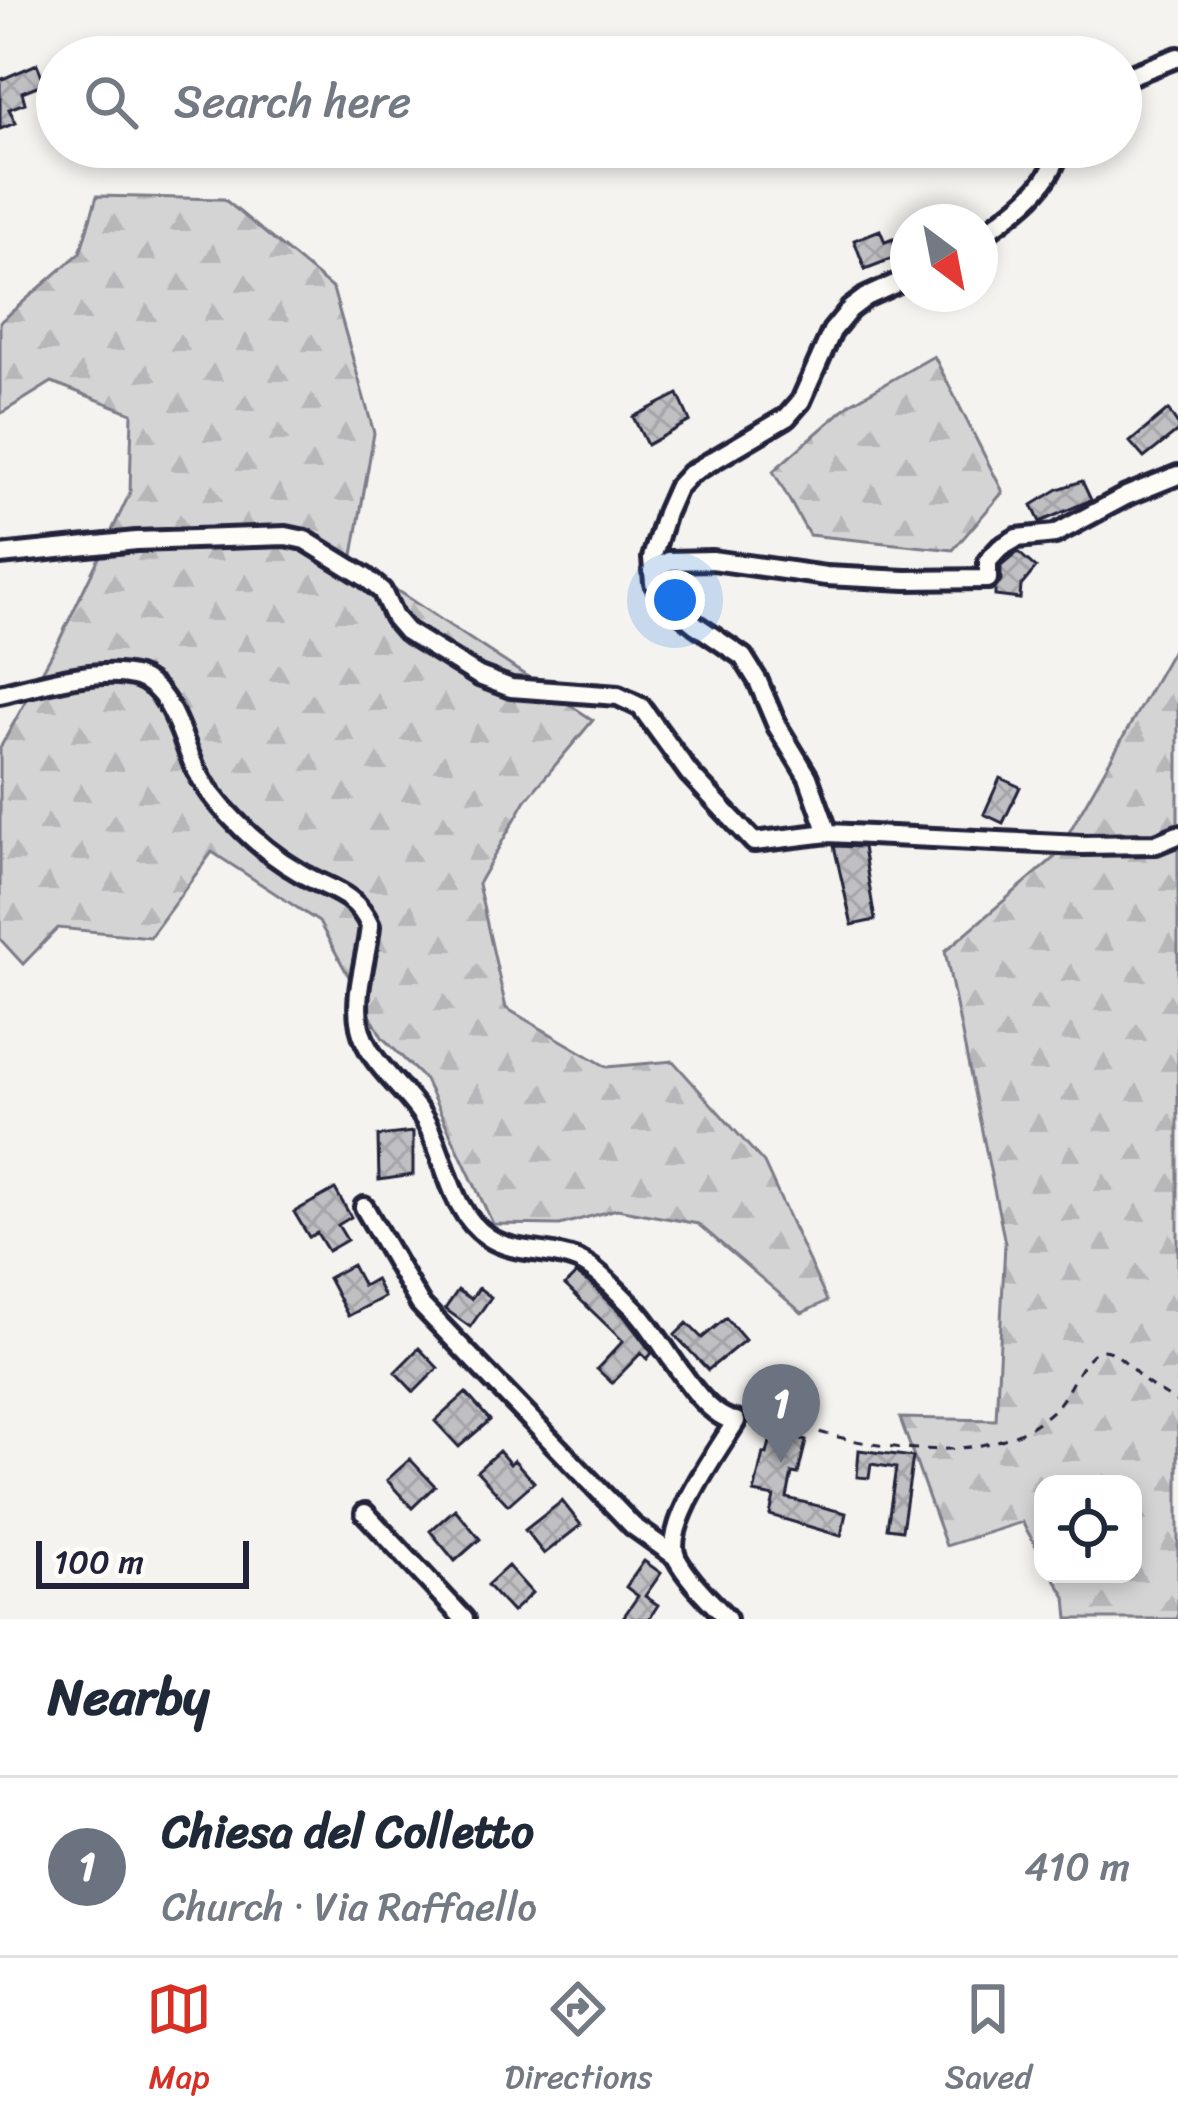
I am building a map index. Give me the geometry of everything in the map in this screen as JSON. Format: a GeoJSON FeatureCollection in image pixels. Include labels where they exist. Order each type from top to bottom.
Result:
{"type":"FeatureCollection","features":[{"type":"Feature","properties":{"kind":"street"},"geometry":{"type":"LineString","coordinates":[[1142,71],[1178,57]]}},
{"type":"Feature","properties":{"kind":"street"},"geometry":{"type":"LineString","coordinates":[[998,223],[1053,168]]}},
{"type":"Feature","properties":{"kind":"street"},"geometry":{"type":"LineString","coordinates":[[828,833],[808,777],[743,657],[667,602],[652,571],[655,545],[677,488],[703,465],[788,417],[801,401],[832,331],[850,309],[890,287]]}},
{"type":"Feature","properties":{"kind":"street"},"geometry":{"type":"LineString","coordinates":[[652,571],[669,561],[712,560],[826,576],[988,579],[988,561],[1017,538],[1055,534],[1178,475]]}},
{"type":"Feature","properties":{"kind":"street"},"geometry":{"type":"LineString","coordinates":[[0,556],[136,542],[286,536],[305,540],[382,591],[406,632],[479,676],[511,688],[618,696],[641,707],[688,773],[754,842],[828,833],[1156,844],[1178,835]]}},
{"type":"Feature","properties":{"kind":"street"},"geometry":{"type":"LineString","coordinates":[[0,694],[52,681],[107,675],[141,678],[157,688],[197,771],[234,820],[295,871],[356,902],[370,926],[358,997],[360,1027],[368,1049],[421,1113],[466,1214],[492,1240],[581,1262],[638,1312],[712,1409],[731,1420],[678,1522],[672,1539],[675,1556]]}},
{"type":"Feature","properties":{"kind":"street"},"geometry":{"type":"LineString","coordinates":[[364,1207],[420,1304],[633,1526],[675,1556],[727,1619]]}},
{"type":"Feature","properties":{"kind":"street"},"geometry":{"type":"LineString","coordinates":[[365,1514],[464,1619]]}},
{"type":"Feature","properties":{"kind":"path"},"geometry":{"type":"LineString","coordinates":[[731,1420],[782,1422],[881,1445],[940,1450],[970,1446],[1029,1428],[1056,1408],[1084,1362],[1103,1350],[1178,1403]]}},
{"type":"Feature","properties":{"kind":"green space"},"geometry":{"type":"Polygon","coordinates":[[[97,196],[224,199],[333,289],[374,433],[352,561],[593,720],[526,800],[478,884],[506,1008],[607,1067],[673,1061],[764,1163],[827,1301],[802,1313],[698,1224],[617,1209],[560,1225],[493,1224],[425,1080],[382,1037],[319,922],[212,852],[150,937],[58,928],[23,964],[0,939],[0,748],[59,641],[130,493],[132,413],[52,382],[0,414],[0,322],[80,253],[97,196]]]}},
{"type":"Feature","properties":{"kind":"green space"},"geometry":{"type":"Polygon","coordinates":[[[934,356],[1003,492],[953,550],[809,535],[773,471],[851,403],[934,356]]]}},
{"type":"Feature","properties":{"kind":"green space"},"geometry":{"type":"Polygon","coordinates":[[[1178,641],[1178,1619],[1068,1619],[1066,1597],[1057,1583],[1142,1583],[1142,1475],[1034,1475],[1034,1543],[1022,1522],[946,1546],[900,1418],[996,1420],[1005,1243],[945,951],[1055,857],[1178,641]]]}},
{"type":"Feature","properties":{"kind":"building"},"geometry":{"type":"Polygon","coordinates":[[[36,64],[36,87],[22,92],[25,103],[9,109],[16,123],[0,129],[0,80],[36,64]]]}},
{"type":"Feature","properties":{"kind":"building"},"geometry":{"type":"Polygon","coordinates":[[[880,230],[885,242],[890,240],[890,259],[865,269],[854,240],[880,230]]]}},
{"type":"Feature","properties":{"kind":"building"},"geometry":{"type":"Polygon","coordinates":[[[678,394],[690,421],[647,445],[633,417],[678,394]]]}},
{"type":"Feature","properties":{"kind":"building"},"geometry":{"type":"Polygon","coordinates":[[[1168,410],[1178,431],[1144,458],[1130,442],[1168,410]]]}},
{"type":"Feature","properties":{"kind":"building"},"geometry":{"type":"Polygon","coordinates":[[[1082,481],[1091,500],[1040,522],[1032,505],[1082,481]]]}},
{"type":"Feature","properties":{"kind":"building"},"geometry":{"type":"Polygon","coordinates":[[[1018,552],[1036,568],[1021,586],[1020,599],[995,596],[1001,566],[1018,552]]]}},
{"type":"Feature","properties":{"kind":"building"},"geometry":{"type":"Polygon","coordinates":[[[1000,778],[1020,787],[1003,823],[984,814],[1000,778]]]}},
{"type":"Feature","properties":{"kind":"building"},"geometry":{"type":"Polygon","coordinates":[[[834,846],[863,847],[875,920],[852,925],[834,846]]]}},
{"type":"Feature","properties":{"kind":"building"},"geometry":{"type":"Polygon","coordinates":[[[413,1132],[413,1175],[379,1180],[378,1136],[413,1132]]]}},
{"type":"Feature","properties":{"kind":"building"},"geometry":{"type":"Polygon","coordinates":[[[335,1189],[351,1217],[338,1225],[347,1240],[328,1251],[317,1233],[309,1237],[294,1212],[335,1189]]]}},
{"type":"Feature","properties":{"kind":"building"},"geometry":{"type":"Polygon","coordinates":[[[352,1265],[363,1286],[375,1279],[384,1297],[348,1316],[328,1278],[352,1265]]]}},
{"type":"Feature","properties":{"kind":"building"},"geometry":{"type":"Polygon","coordinates":[[[576,1274],[624,1316],[652,1353],[647,1359],[641,1353],[612,1383],[597,1369],[623,1341],[565,1285],[576,1274]]]}},
{"type":"Feature","properties":{"kind":"building"},"geometry":{"type":"Polygon","coordinates":[[[479,1288],[491,1297],[470,1327],[445,1309],[458,1290],[471,1299],[479,1288]]]}},
{"type":"Feature","properties":{"kind":"building"},"geometry":{"type":"Polygon","coordinates":[[[726,1318],[745,1340],[708,1370],[675,1335],[687,1323],[702,1338],[726,1318]]]}},
{"type":"Feature","properties":{"kind":"building"},"geometry":{"type":"Polygon","coordinates":[[[419,1348],[438,1368],[414,1392],[395,1372],[419,1348]]]}},
{"type":"Feature","properties":{"kind":"building"},"geometry":{"type":"Polygon","coordinates":[[[466,1393],[490,1420],[459,1447],[435,1421],[466,1393]]]}},
{"type":"Feature","properties":{"kind":"building"},"geometry":{"type":"Polygon","coordinates":[[[798,1407],[803,1408],[799,1439],[806,1441],[787,1498],[846,1513],[841,1536],[770,1515],[774,1497],[754,1493],[774,1425],[790,1429],[798,1407]]]}},
{"type":"Feature","properties":{"kind":"building"},"geometry":{"type":"Polygon","coordinates":[[[859,1450],[913,1457],[902,1530],[887,1528],[896,1468],[871,1464],[869,1478],[857,1477],[859,1450]]]}},
{"type":"Feature","properties":{"kind":"building"},"geometry":{"type":"Polygon","coordinates":[[[499,1451],[534,1482],[508,1505],[477,1471],[499,1451]]]}},
{"type":"Feature","properties":{"kind":"building"},"geometry":{"type":"Polygon","coordinates":[[[410,1459],[435,1486],[412,1508],[387,1480],[410,1459]]]}},
{"type":"Feature","properties":{"kind":"building"},"geometry":{"type":"Polygon","coordinates":[[[562,1501],[581,1525],[544,1554],[525,1530],[562,1501]]]}},
{"type":"Feature","properties":{"kind":"building"},"geometry":{"type":"Polygon","coordinates":[[[455,1509],[480,1539],[455,1561],[430,1531],[455,1509]]]}},
{"type":"Feature","properties":{"kind":"building"},"geometry":{"type":"Polygon","coordinates":[[[644,1561],[661,1573],[645,1596],[658,1605],[649,1619],[622,1619],[638,1596],[626,1587],[644,1561]]]}},
{"type":"Feature","properties":{"kind":"building"},"geometry":{"type":"Polygon","coordinates":[[[508,1566],[532,1593],[512,1612],[487,1585],[508,1566]]]}},
{"type":"Feature","properties":{"kind":"place","name":"Chiesa del Colletto"},"geometry":{"type":"Point","coordinates":[781,1463]}}]}
